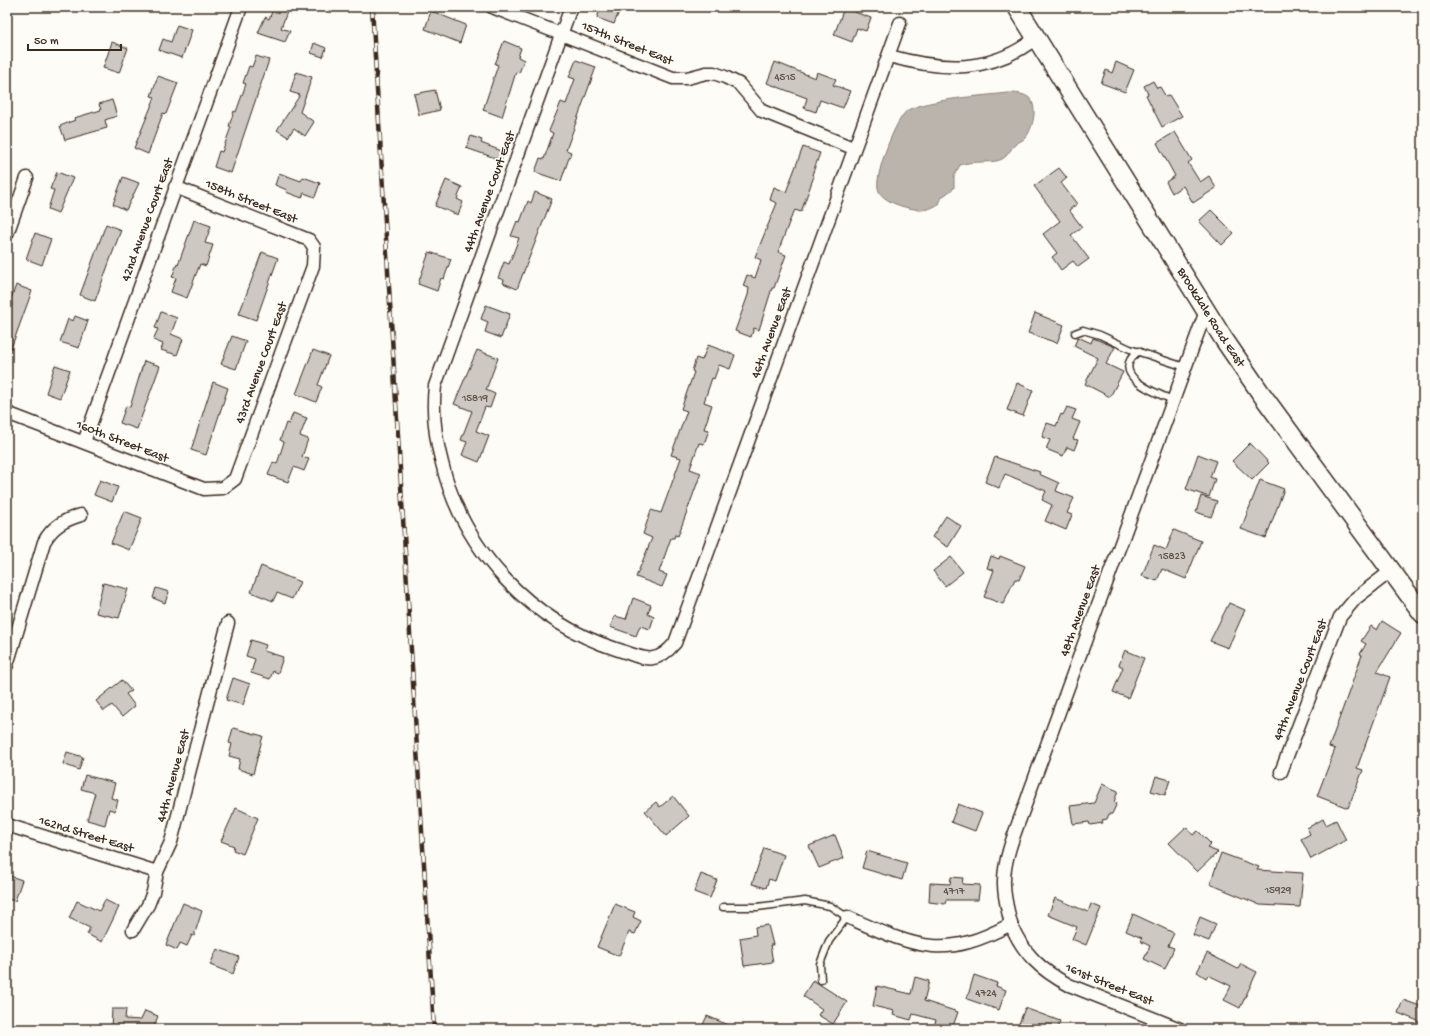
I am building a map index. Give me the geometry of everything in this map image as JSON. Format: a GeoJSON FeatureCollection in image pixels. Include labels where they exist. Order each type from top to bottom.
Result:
{"type":"FeatureCollection","features":[{"type":"Feature","properties":{"kind":"main road","name":"Brookdale Road East"},"geometry":{"type":"LineString","coordinates":[[1018,7],[1206,311],[1260,392],[1423,614]]}},
{"type":"Feature","properties":{"kind":"street","name":"42nd Avenue Court East"},"geometry":{"type":"LineString","coordinates":[[84,442],[241,7]]}},
{"type":"Feature","properties":{"kind":"street","name":"157th Street East"},"geometry":{"type":"LineString","coordinates":[[492,7],[562,33],[673,78],[687,78],[706,73],[725,77],[739,84],[762,111],[854,148]]}},
{"type":"Feature","properties":{"kind":"street","name":"44th Avenue Court East"},"geometry":{"type":"LineString","coordinates":[[571,7],[435,386],[433,404],[434,424],[445,477],[456,505],[467,528],[484,555],[498,572],[529,602],[546,615],[574,631],[604,645],[649,659],[658,658],[667,652]]}},
{"type":"Feature","properties":{"kind":"street","name":"46th Avenue East"},"geometry":{"type":"LineString","coordinates":[[667,652],[675,643],[900,23]]}},
{"type":"Feature","properties":{"kind":"street"},"geometry":{"type":"LineString","coordinates":[[889,56],[914,63],[946,67],[983,65],[1012,55],[1036,38]]}},
{"type":"Feature","properties":{"kind":"street"},"geometry":{"type":"LineString","coordinates":[[7,234],[27,178]]}},
{"type":"Feature","properties":{"kind":"street","name":"158th Street East"},"geometry":{"type":"LineString","coordinates":[[175,187],[309,240],[314,248]]}},
{"type":"Feature","properties":{"kind":"street","name":"43rd Avenue Court East"},"geometry":{"type":"LineString","coordinates":[[228,485],[235,479],[313,266],[314,248]]}},
{"type":"Feature","properties":{"kind":"street","name":"48th Avenue East"},"geometry":{"type":"LineString","coordinates":[[1011,924],[1005,901],[1004,882],[1007,858],[1030,791],[1206,311]]}},
{"type":"Feature","properties":{"kind":"street","name":"160th Street East"},"geometry":{"type":"LineString","coordinates":[[7,413],[204,489],[223,488],[228,485]]}},
{"type":"Feature","properties":{"kind":"street"},"geometry":{"type":"LineString","coordinates":[[7,665],[44,542],[50,532],[60,523],[81,515]]}},
{"type":"Feature","properties":{"kind":"street","name":"49th Avenue Court East"},"geometry":{"type":"LineString","coordinates":[[1281,772],[1340,617],[1356,598],[1391,571]]}},
{"type":"Feature","properties":{"kind":"street","name":"44th Avenue East"},"geometry":{"type":"LineString","coordinates":[[133,930],[148,905],[153,892],[157,872],[171,842],[228,623]]}},
{"type":"Feature","properties":{"kind":"street","name":"162nd Street East"},"geometry":{"type":"LineString","coordinates":[[7,825],[157,872]]}},
{"type":"Feature","properties":{"kind":"street"},"geometry":{"type":"LineString","coordinates":[[846,918],[898,939],[928,946],[947,947],[967,944],[986,938],[1011,924]]}},
{"type":"Feature","properties":{"kind":"street","name":"161st Street East"},"geometry":{"type":"LineString","coordinates":[[1011,924],[1026,952],[1051,976],[1069,985],[1180,1029]]}},
{"type":"Feature","properties":{"kind":"lane"},"geometry":{"type":"LineString","coordinates":[[1075,334],[1082,330],[1100,335],[1169,363],[1185,366]]}},
{"type":"Feature","properties":{"kind":"lane"},"geometry":{"type":"LineString","coordinates":[[1139,352],[1132,356],[1129,362],[1128,370],[1132,377],[1143,388],[1173,400]]}},
{"type":"Feature","properties":{"kind":"lane"},"geometry":{"type":"LineString","coordinates":[[723,907],[757,906],[806,901],[830,906],[846,918],[829,941],[820,964],[821,980]]}},
{"type":"Feature","properties":{"kind":"shaded area"},"geometry":{"type":"Polygon","coordinates":[[[1007,93],[1021,94],[1028,97],[1033,105],[1034,117],[1029,133],[1012,148],[1004,158],[994,161],[960,165],[954,176],[954,188],[942,197],[939,204],[932,208],[922,210],[907,208],[891,202],[880,193],[878,181],[887,146],[898,123],[908,110],[929,103],[1007,93]]]}},
{"type":"Feature","properties":{"kind":"building"},"geometry":{"type":"Polygon","coordinates":[[[274,7],[287,12],[281,28],[290,31],[285,42],[258,33],[265,17],[269,19],[274,7]]]}},
{"type":"Feature","properties":{"kind":"building"},"geometry":{"type":"Polygon","coordinates":[[[601,7],[621,7],[614,24],[597,18],[601,7]]]}},
{"type":"Feature","properties":{"kind":"building"},"geometry":{"type":"Polygon","coordinates":[[[844,8],[871,18],[866,31],[857,28],[852,42],[834,35],[844,8]]]}},
{"type":"Feature","properties":{"kind":"building"},"geometry":{"type":"Polygon","coordinates":[[[431,11],[466,25],[460,43],[425,29],[431,11]]]}},
{"type":"Feature","properties":{"kind":"building"},"geometry":{"type":"Polygon","coordinates":[[[177,25],[192,30],[182,58],[159,50],[163,39],[171,42],[177,25]]]}},
{"type":"Feature","properties":{"kind":"building"},"geometry":{"type":"Polygon","coordinates":[[[504,41],[521,48],[518,57],[524,60],[519,73],[516,72],[502,117],[483,110],[498,65],[495,64],[504,41]]]}},
{"type":"Feature","properties":{"kind":"building"},"geometry":{"type":"Polygon","coordinates":[[[112,42],[128,48],[119,73],[103,68],[112,42]]]}},
{"type":"Feature","properties":{"kind":"building"},"geometry":{"type":"Polygon","coordinates":[[[314,43],[326,48],[323,57],[311,53],[314,43]]]}},
{"type":"Feature","properties":{"kind":"building"},"geometry":{"type":"Polygon","coordinates":[[[256,56],[269,60],[231,173],[214,167],[219,151],[222,152],[231,127],[229,126],[234,111],[236,112],[246,84],[243,83],[249,66],[252,67],[256,56]]]}},
{"type":"Feature","properties":{"kind":"building"},"geometry":{"type":"Polygon","coordinates":[[[576,60],[596,67],[566,150],[571,152],[561,181],[535,172],[540,158],[544,159],[553,133],[549,131],[561,102],[566,104],[575,79],[569,77],[576,60]]]}},
{"type":"Feature","properties":{"kind":"building"},"geometry":{"type":"Polygon","coordinates":[[[775,62],[815,78],[817,72],[836,79],[833,85],[850,91],[843,108],[820,100],[816,112],[804,108],[807,98],[767,83],[775,62]]]}},
{"type":"Feature","properties":{"kind":"building"},"geometry":{"type":"Polygon","coordinates":[[[1116,62],[1134,70],[1125,92],[1101,83],[1106,70],[1112,73],[1116,62]]]}},
{"type":"Feature","properties":{"kind":"building"},"geometry":{"type":"Polygon","coordinates":[[[296,72],[312,77],[300,112],[314,122],[305,136],[294,128],[288,137],[277,130],[300,95],[290,92],[296,72]]]}},
{"type":"Feature","properties":{"kind":"building"},"geometry":{"type":"Polygon","coordinates":[[[158,76],[178,83],[166,114],[163,113],[148,154],[134,148],[155,97],[151,96],[158,76]]]}},
{"type":"Feature","properties":{"kind":"building"},"geometry":{"type":"Polygon","coordinates":[[[1153,81],[1157,88],[1160,87],[1166,97],[1169,95],[1182,116],[1162,127],[1146,95],[1148,94],[1144,86],[1153,81]]]}},
{"type":"Feature","properties":{"kind":"building"},"geometry":{"type":"Polygon","coordinates":[[[435,90],[440,110],[419,115],[414,94],[435,90]]]}},
{"type":"Feature","properties":{"kind":"building"},"geometry":{"type":"Polygon","coordinates":[[[112,100],[117,116],[105,120],[107,128],[65,140],[60,126],[75,120],[74,118],[101,110],[99,104],[112,100]]]}},
{"type":"Feature","properties":{"kind":"building"},"geometry":{"type":"Polygon","coordinates":[[[1175,132],[1192,160],[1188,163],[1200,182],[1209,176],[1216,188],[1193,203],[1183,186],[1172,193],[1166,182],[1175,176],[1157,143],[1175,132]]]}},
{"type":"Feature","properties":{"kind":"building"},"geometry":{"type":"Polygon","coordinates":[[[471,136],[482,140],[481,143],[504,152],[501,160],[466,148],[471,136]]]}},
{"type":"Feature","properties":{"kind":"building"},"geometry":{"type":"Polygon","coordinates":[[[803,147],[820,153],[812,175],[814,176],[801,212],[795,210],[790,220],[778,252],[786,255],[774,288],[772,288],[759,330],[754,328],[751,337],[735,331],[748,295],[749,288],[743,286],[747,275],[755,278],[761,260],[755,257],[777,203],[770,200],[774,187],[786,192],[803,147]]]}},
{"type":"Feature","properties":{"kind":"building"},"geometry":{"type":"Polygon","coordinates":[[[1059,168],[1067,178],[1061,183],[1077,204],[1069,210],[1082,227],[1071,235],[1089,259],[1078,267],[1073,261],[1061,270],[1052,257],[1057,253],[1043,234],[1060,221],[1034,186],[1059,168]]]}},
{"type":"Feature","properties":{"kind":"building"},"geometry":{"type":"Polygon","coordinates":[[[57,172],[73,178],[58,213],[48,209],[54,190],[50,189],[57,172]]]}},
{"type":"Feature","properties":{"kind":"building"},"geometry":{"type":"Polygon","coordinates":[[[279,173],[301,181],[303,177],[320,183],[315,197],[304,193],[302,198],[286,192],[287,190],[275,185],[279,173]]]}},
{"type":"Feature","properties":{"kind":"building"},"geometry":{"type":"Polygon","coordinates":[[[123,177],[139,183],[126,210],[113,204],[123,177]]]}},
{"type":"Feature","properties":{"kind":"building"},"geometry":{"type":"Polygon","coordinates":[[[446,180],[462,187],[457,199],[463,202],[458,215],[435,206],[446,180]]]}},
{"type":"Feature","properties":{"kind":"building"},"geometry":{"type":"Polygon","coordinates":[[[535,192],[552,199],[517,289],[503,283],[504,280],[498,278],[504,262],[509,264],[519,238],[511,236],[517,221],[520,222],[528,201],[531,203],[535,192]]]}},
{"type":"Feature","properties":{"kind":"building"},"geometry":{"type":"Polygon","coordinates":[[[1211,210],[1234,233],[1222,245],[1199,221],[1211,210]]]}},
{"type":"Feature","properties":{"kind":"building"},"geometry":{"type":"Polygon","coordinates":[[[194,220],[211,226],[205,243],[213,245],[206,266],[200,264],[187,298],[171,292],[176,278],[172,277],[177,264],[178,265],[194,220]]]}},
{"type":"Feature","properties":{"kind":"building"},"geometry":{"type":"Polygon","coordinates":[[[106,224],[121,230],[95,301],[80,295],[106,224]]]}},
{"type":"Feature","properties":{"kind":"building"},"geometry":{"type":"Polygon","coordinates":[[[35,233],[51,239],[42,265],[26,259],[35,233]]]}},
{"type":"Feature","properties":{"kind":"building"},"geometry":{"type":"Polygon","coordinates":[[[262,252],[278,258],[256,320],[239,314],[262,252]]]}},
{"type":"Feature","properties":{"kind":"building"},"geometry":{"type":"Polygon","coordinates":[[[429,252],[451,259],[444,279],[441,278],[437,291],[418,284],[429,252]]]}},
{"type":"Feature","properties":{"kind":"building"},"geometry":{"type":"Polygon","coordinates":[[[16,285],[32,291],[9,354],[7,353],[7,319],[12,303],[10,302],[16,285]]]}},
{"type":"Feature","properties":{"kind":"building"},"geometry":{"type":"Polygon","coordinates":[[[486,305],[510,314],[501,338],[485,332],[488,322],[481,319],[486,305]]]}},
{"type":"Feature","properties":{"kind":"building"},"geometry":{"type":"Polygon","coordinates":[[[161,312],[177,318],[171,334],[183,339],[177,355],[161,350],[163,344],[153,340],[158,329],[155,328],[161,312]]]}},
{"type":"Feature","properties":{"kind":"building"},"geometry":{"type":"Polygon","coordinates":[[[1035,313],[1064,325],[1057,343],[1028,333],[1035,313]]]}},
{"type":"Feature","properties":{"kind":"building"},"geometry":{"type":"Polygon","coordinates":[[[75,316],[88,321],[79,348],[60,342],[68,319],[73,321],[75,316]]]}},
{"type":"Feature","properties":{"kind":"building"},"geometry":{"type":"Polygon","coordinates":[[[232,336],[246,341],[236,369],[221,364],[232,336]]]}},
{"type":"Feature","properties":{"kind":"building"},"geometry":{"type":"Polygon","coordinates":[[[1078,337],[1091,343],[1093,338],[1115,347],[1106,364],[1123,372],[1110,397],[1085,384],[1098,358],[1074,346],[1078,337]]]}},
{"type":"Feature","properties":{"kind":"building"},"geometry":{"type":"Polygon","coordinates":[[[708,345],[735,355],[730,369],[719,365],[714,379],[712,378],[704,402],[712,405],[704,429],[709,430],[704,444],[699,443],[690,469],[701,473],[678,536],[675,535],[674,538],[671,538],[659,572],[667,575],[662,587],[636,577],[652,538],[643,534],[651,510],[661,513],[681,458],[671,455],[687,411],[681,409],[694,372],[692,371],[696,358],[702,360],[708,345]]]}},
{"type":"Feature","properties":{"kind":"building"},"geometry":{"type":"Polygon","coordinates":[[[313,350],[329,356],[318,385],[322,387],[316,402],[296,394],[313,350]]]}},
{"type":"Feature","properties":{"kind":"building"},"geometry":{"type":"Polygon","coordinates":[[[477,350],[498,358],[486,390],[495,394],[490,408],[485,407],[476,431],[489,436],[479,462],[462,455],[467,442],[461,440],[472,411],[454,404],[477,350]]]}},
{"type":"Feature","properties":{"kind":"building"},"geometry":{"type":"Polygon","coordinates":[[[144,361],[160,366],[137,429],[120,423],[126,406],[130,407],[144,361]]]}},
{"type":"Feature","properties":{"kind":"building"},"geometry":{"type":"Polygon","coordinates":[[[55,365],[70,370],[60,398],[46,393],[55,365]]]}},
{"type":"Feature","properties":{"kind":"building"},"geometry":{"type":"Polygon","coordinates":[[[213,382],[228,388],[206,455],[191,450],[213,382]]]}},
{"type":"Feature","properties":{"kind":"building"},"geometry":{"type":"Polygon","coordinates":[[[1017,383],[1033,390],[1023,416],[1007,410],[1017,383]]]}},
{"type":"Feature","properties":{"kind":"building"},"geometry":{"type":"Polygon","coordinates":[[[1067,407],[1076,410],[1072,419],[1080,422],[1073,439],[1078,440],[1074,450],[1067,447],[1063,456],[1046,449],[1050,440],[1042,437],[1047,423],[1056,426],[1061,414],[1063,415],[1067,407]]]}},
{"type":"Feature","properties":{"kind":"building"},"geometry":{"type":"Polygon","coordinates":[[[293,413],[307,418],[300,436],[308,439],[302,457],[309,459],[304,471],[294,467],[288,482],[268,475],[273,462],[277,464],[284,442],[280,440],[286,423],[289,424],[293,413]]]}},
{"type":"Feature","properties":{"kind":"building"},"geometry":{"type":"Polygon","coordinates":[[[1250,443],[1269,463],[1252,480],[1232,461],[1250,443]]]}},
{"type":"Feature","properties":{"kind":"building"},"geometry":{"type":"Polygon","coordinates":[[[1198,454],[1216,461],[1210,477],[1215,479],[1209,497],[1186,489],[1198,454]]]}},
{"type":"Feature","properties":{"kind":"building"},"geometry":{"type":"Polygon","coordinates":[[[995,457],[1040,472],[1039,474],[1059,483],[1056,491],[1074,498],[1067,513],[1072,515],[1066,530],[1045,521],[1052,505],[1042,500],[1046,491],[1005,474],[999,488],[985,482],[995,457]]]}},
{"type":"Feature","properties":{"kind":"building"},"geometry":{"type":"Polygon","coordinates":[[[100,480],[118,487],[112,502],[94,495],[100,480]]]}},
{"type":"Feature","properties":{"kind":"building"},"geometry":{"type":"Polygon","coordinates":[[[1260,480],[1284,489],[1266,538],[1241,529],[1260,480]]]}},
{"type":"Feature","properties":{"kind":"building"},"geometry":{"type":"Polygon","coordinates":[[[1201,496],[1217,501],[1211,517],[1196,512],[1201,496]]]}},
{"type":"Feature","properties":{"kind":"building"},"geometry":{"type":"Polygon","coordinates":[[[124,511],[142,518],[129,550],[111,543],[124,511]]]}},
{"type":"Feature","properties":{"kind":"building"},"geometry":{"type":"Polygon","coordinates":[[[946,516],[961,526],[948,547],[932,537],[946,516]]]}},
{"type":"Feature","properties":{"kind":"building"},"geometry":{"type":"Polygon","coordinates":[[[1174,530],[1201,541],[1186,579],[1162,569],[1157,581],[1142,576],[1154,545],[1166,550],[1174,530]]]}},
{"type":"Feature","properties":{"kind":"building"},"geometry":{"type":"Polygon","coordinates":[[[991,556],[999,559],[1000,556],[1025,566],[1019,580],[1015,579],[1003,604],[984,597],[994,570],[987,568],[991,556]]]}},
{"type":"Feature","properties":{"kind":"building"},"geometry":{"type":"Polygon","coordinates":[[[951,557],[963,572],[945,586],[933,571],[951,557]]]}},
{"type":"Feature","properties":{"kind":"building"},"geometry":{"type":"Polygon","coordinates":[[[261,566],[300,582],[292,599],[277,593],[273,601],[251,592],[261,566]]]}},
{"type":"Feature","properties":{"kind":"building"},"geometry":{"type":"Polygon","coordinates":[[[103,583],[128,589],[119,618],[96,613],[103,583]]]}},
{"type":"Feature","properties":{"kind":"building"},"geometry":{"type":"Polygon","coordinates":[[[156,588],[169,592],[165,603],[153,598],[156,588]]]}},
{"type":"Feature","properties":{"kind":"building"},"geometry":{"type":"Polygon","coordinates":[[[633,598],[651,605],[648,614],[654,617],[650,629],[640,626],[636,636],[610,627],[615,616],[626,619],[633,598]]]}},
{"type":"Feature","properties":{"kind":"building"},"geometry":{"type":"Polygon","coordinates":[[[1229,603],[1245,610],[1228,648],[1210,641],[1229,603]]]}},
{"type":"Feature","properties":{"kind":"building"},"geometry":{"type":"Polygon","coordinates":[[[1382,621],[1401,633],[1377,672],[1390,677],[1357,768],[1363,770],[1348,808],[1317,796],[1335,749],[1329,747],[1362,655],[1360,654],[1366,644],[1361,641],[1371,626],[1377,630],[1382,621]]]}},
{"type":"Feature","properties":{"kind":"building"},"geometry":{"type":"Polygon","coordinates":[[[251,640],[266,645],[264,651],[283,657],[278,673],[273,671],[270,679],[251,673],[255,659],[246,656],[251,640]]]}},
{"type":"Feature","properties":{"kind":"building"},"geometry":{"type":"Polygon","coordinates":[[[1125,650],[1144,658],[1128,698],[1113,692],[1123,667],[1119,665],[1125,650]]]}},
{"type":"Feature","properties":{"kind":"building"},"geometry":{"type":"Polygon","coordinates":[[[233,678],[250,684],[243,705],[226,700],[233,678]]]}},
{"type":"Feature","properties":{"kind":"building"},"geometry":{"type":"Polygon","coordinates":[[[122,680],[131,691],[126,694],[135,706],[122,717],[112,705],[104,711],[96,701],[122,680]]]}},
{"type":"Feature","properties":{"kind":"building"},"geometry":{"type":"Polygon","coordinates":[[[233,728],[263,736],[253,774],[238,769],[240,759],[229,756],[232,744],[229,743],[233,728]]]}},
{"type":"Feature","properties":{"kind":"building"},"geometry":{"type":"Polygon","coordinates":[[[67,752],[83,757],[79,770],[63,764],[67,752]]]}},
{"type":"Feature","properties":{"kind":"building"},"geometry":{"type":"Polygon","coordinates":[[[85,775],[115,783],[111,798],[118,800],[115,811],[109,809],[105,825],[87,820],[95,793],[81,789],[85,775]]]}},
{"type":"Feature","properties":{"kind":"building"},"geometry":{"type":"Polygon","coordinates":[[[1156,776],[1170,780],[1165,795],[1151,791],[1156,776]]]}},
{"type":"Feature","properties":{"kind":"building"},"geometry":{"type":"Polygon","coordinates":[[[1102,784],[1118,791],[1114,802],[1117,803],[1112,814],[1109,814],[1107,819],[1102,820],[1103,823],[1090,825],[1089,822],[1073,824],[1070,806],[1094,803],[1102,784]]]}},
{"type":"Feature","properties":{"kind":"building"},"geometry":{"type":"Polygon","coordinates":[[[673,796],[689,816],[666,836],[645,811],[656,802],[660,807],[673,796]]]}},
{"type":"Feature","properties":{"kind":"building"},"geometry":{"type":"Polygon","coordinates":[[[958,804],[982,813],[975,831],[951,822],[958,804]]]}},
{"type":"Feature","properties":{"kind":"building"},"geometry":{"type":"Polygon","coordinates":[[[236,808],[258,818],[243,854],[233,850],[234,846],[221,841],[236,808]]]}},
{"type":"Feature","properties":{"kind":"building"},"geometry":{"type":"Polygon","coordinates":[[[1323,819],[1326,825],[1336,820],[1346,840],[1311,859],[1301,839],[1310,834],[1307,828],[1323,819]]]}},
{"type":"Feature","properties":{"kind":"building"},"geometry":{"type":"Polygon","coordinates":[[[1186,827],[1193,835],[1198,831],[1211,844],[1207,848],[1218,852],[1197,872],[1169,843],[1186,827]]]}},
{"type":"Feature","properties":{"kind":"building"},"geometry":{"type":"Polygon","coordinates":[[[835,835],[844,858],[819,868],[809,846],[835,835]]]}},
{"type":"Feature","properties":{"kind":"building"},"geometry":{"type":"Polygon","coordinates":[[[764,848],[784,855],[775,881],[769,879],[766,888],[752,884],[764,848]]]}},
{"type":"Feature","properties":{"kind":"building"},"geometry":{"type":"Polygon","coordinates":[[[867,851],[907,863],[902,880],[862,868],[867,851]]]}},
{"type":"Feature","properties":{"kind":"building"},"geometry":{"type":"Polygon","coordinates":[[[1221,853],[1259,867],[1257,870],[1303,873],[1300,907],[1260,905],[1210,884],[1221,853]]]}},
{"type":"Feature","properties":{"kind":"building"},"geometry":{"type":"Polygon","coordinates":[[[701,874],[717,880],[710,898],[694,892],[701,874]]]}},
{"type":"Feature","properties":{"kind":"building"},"geometry":{"type":"Polygon","coordinates":[[[7,875],[22,880],[15,901],[7,899],[7,875]]]}},
{"type":"Feature","properties":{"kind":"building"},"geometry":{"type":"Polygon","coordinates":[[[951,877],[963,878],[962,884],[980,885],[978,900],[946,900],[945,904],[929,902],[930,883],[950,884],[951,877]]]}},
{"type":"Feature","properties":{"kind":"building"},"geometry":{"type":"Polygon","coordinates":[[[1055,898],[1088,912],[1091,904],[1101,908],[1086,945],[1072,939],[1077,927],[1048,915],[1055,898]]]}},
{"type":"Feature","properties":{"kind":"building"},"geometry":{"type":"Polygon","coordinates":[[[105,900],[119,907],[102,942],[87,934],[90,928],[69,918],[77,901],[99,911],[105,900]]]}},
{"type":"Feature","properties":{"kind":"building"},"geometry":{"type":"Polygon","coordinates":[[[183,903],[202,911],[194,936],[192,935],[187,946],[180,943],[177,950],[166,945],[183,903]]]}},
{"type":"Feature","properties":{"kind":"building"},"geometry":{"type":"Polygon","coordinates":[[[615,904],[635,912],[633,917],[641,921],[635,934],[629,932],[619,956],[597,947],[615,904]]]}},
{"type":"Feature","properties":{"kind":"building"},"geometry":{"type":"Polygon","coordinates":[[[1133,914],[1174,933],[1168,946],[1174,948],[1165,969],[1144,959],[1150,946],[1140,941],[1142,938],[1126,931],[1133,914]]]}},
{"type":"Feature","properties":{"kind":"building"},"geometry":{"type":"Polygon","coordinates":[[[1200,917],[1216,924],[1209,941],[1193,935],[1200,917]]]}},
{"type":"Feature","properties":{"kind":"building"},"geometry":{"type":"Polygon","coordinates":[[[768,925],[773,945],[770,945],[773,962],[744,966],[740,938],[756,935],[755,927],[768,925]]]}},
{"type":"Feature","properties":{"kind":"building"},"geometry":{"type":"Polygon","coordinates":[[[217,949],[239,957],[233,974],[210,965],[217,949]]]}},
{"type":"Feature","properties":{"kind":"building"},"geometry":{"type":"Polygon","coordinates":[[[1207,953],[1238,969],[1241,964],[1257,972],[1240,1008],[1224,1000],[1231,986],[1208,975],[1206,978],[1197,972],[1207,953]]]}},
{"type":"Feature","properties":{"kind":"building"},"geometry":{"type":"Polygon","coordinates":[[[974,975],[997,983],[996,986],[1006,990],[999,1010],[967,999],[974,975]]]}},
{"type":"Feature","properties":{"kind":"building"},"geometry":{"type":"Polygon","coordinates":[[[915,977],[929,981],[924,1001],[958,1012],[952,1029],[933,1029],[936,1020],[913,1014],[911,1020],[893,1015],[894,1011],[873,1006],[877,986],[911,994],[915,977]]]}},
{"type":"Feature","properties":{"kind":"building"},"geometry":{"type":"Polygon","coordinates":[[[813,980],[847,1002],[833,1024],[818,1015],[822,1009],[803,996],[813,980]]]}},
{"type":"Feature","properties":{"kind":"building"},"geometry":{"type":"Polygon","coordinates":[[[1403,1000],[1423,1007],[1423,1023],[1398,1013],[1403,1000]]]}},
{"type":"Feature","properties":{"kind":"building"},"geometry":{"type":"Polygon","coordinates":[[[1025,1008],[1060,1021],[1057,1029],[1017,1029],[1025,1008]]]}},
{"type":"Feature","properties":{"kind":"building"},"geometry":{"type":"Polygon","coordinates":[[[112,1009],[126,1009],[125,1019],[141,1020],[145,1011],[158,1016],[153,1029],[111,1029],[112,1009]]]}},
{"type":"Feature","properties":{"kind":"building"},"geometry":{"type":"Polygon","coordinates":[[[707,1016],[738,1029],[701,1029],[707,1016]]]}},
{"type":"Feature","properties":{"kind":"railway"},"geometry":{"type":"LineString","coordinates":[[372,7],[434,1029]]}}]}
